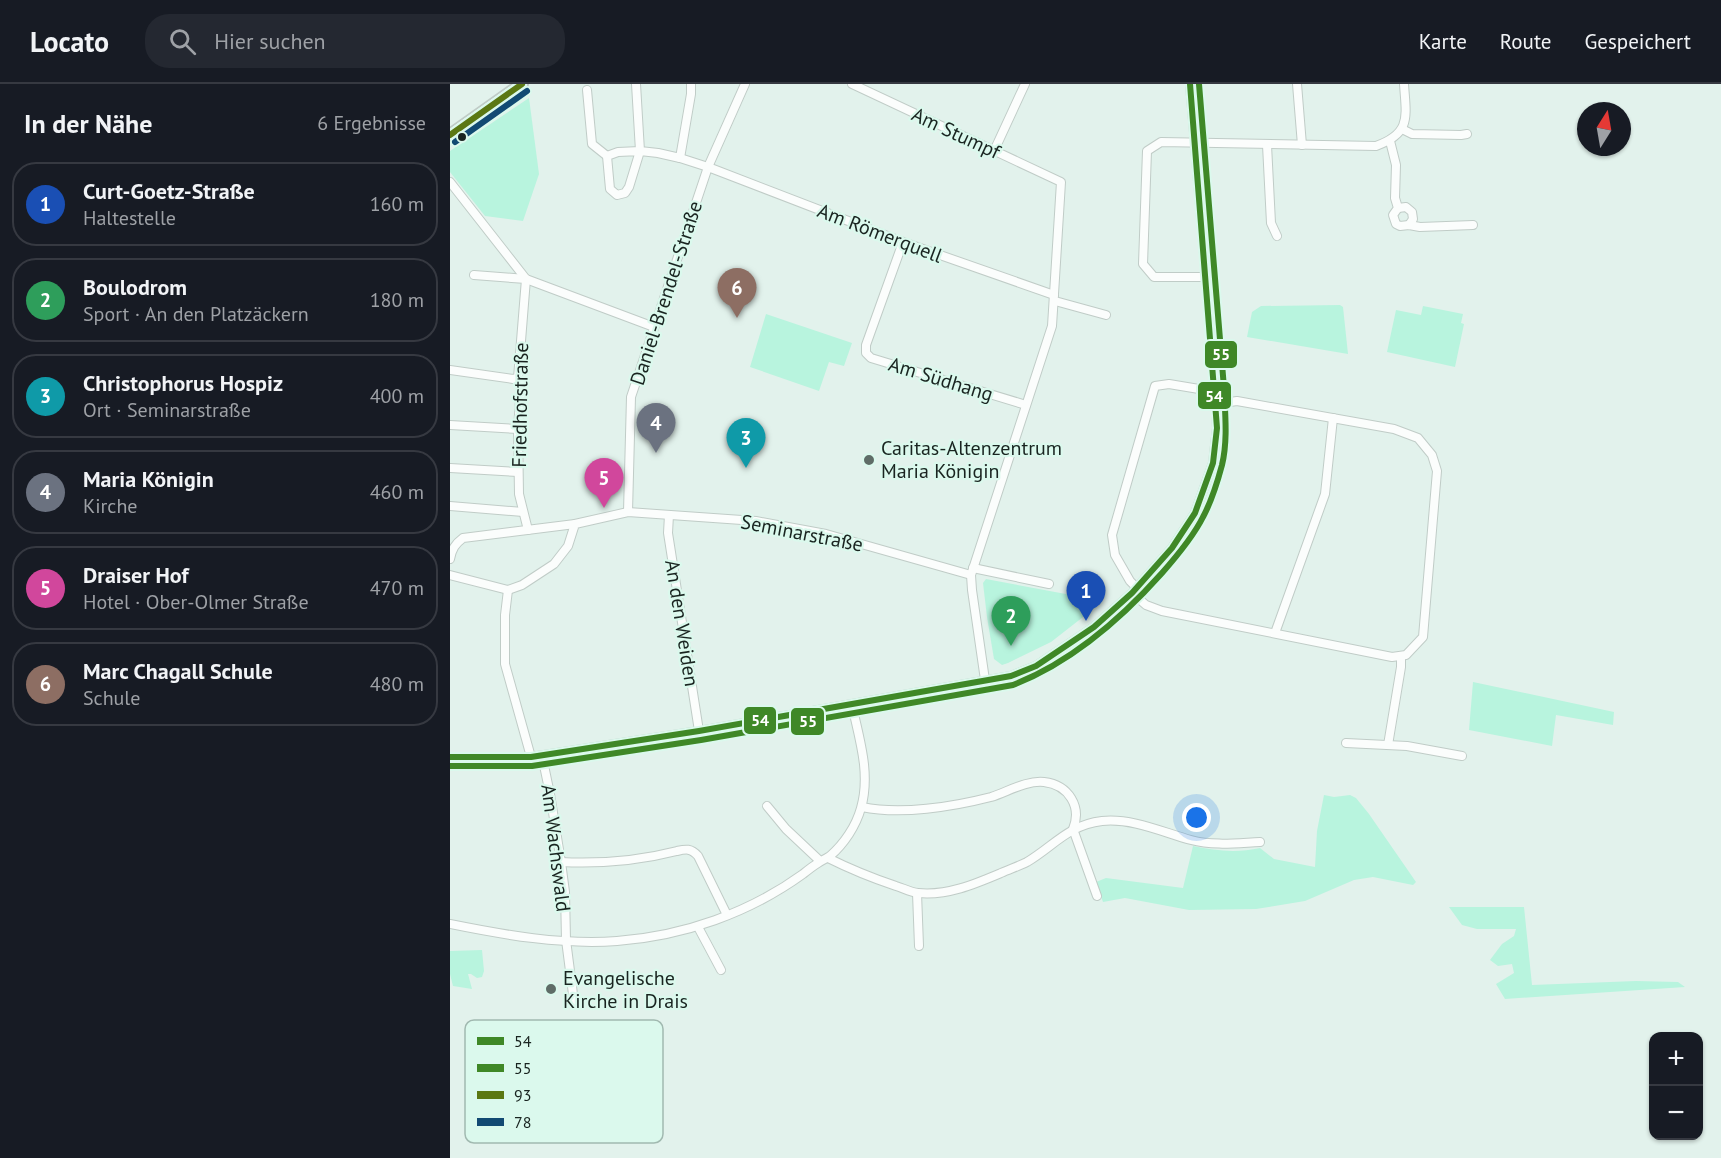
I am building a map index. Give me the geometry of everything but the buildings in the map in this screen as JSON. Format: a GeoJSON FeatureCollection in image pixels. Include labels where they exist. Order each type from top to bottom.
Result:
{"type":"FeatureCollection","features":[{"type":"Feature","properties":{"kind":"main road"},"geometry":{"type":"LineString","coordinates":[[450,135],[522,84]]}},
{"type":"Feature","properties":{"kind":"street"},"geometry":{"type":"LineString","coordinates":[[587,90],[592,144],[607,156],[610,189],[617,195],[625,193],[629,187],[640,151],[636,84]]}},
{"type":"Feature","properties":{"kind":"street"},"geometry":{"type":"LineString","coordinates":[[681,158],[692,94],[691,84]]}},
{"type":"Feature","properties":{"kind":"street","name":"Daniel-Brendel-Straße"},"geometry":{"type":"LineString","coordinates":[[628,512],[631,397],[708,167],[746,84]]}},
{"type":"Feature","properties":{"kind":"street","name":"Am Stumpf"},"geometry":{"type":"LineString","coordinates":[[852,84],[1061,182],[1054,298]]}},
{"type":"Feature","properties":{"kind":"street"},"geometry":{"type":"LineString","coordinates":[[994,151],[1025,84]]}},
{"type":"Feature","properties":{"kind":"street"},"geometry":{"type":"LineString","coordinates":[[450,757],[542,756],[852,705],[1011,676],[1036,666],[1094,627],[1134,591],[1172,548],[1195,513],[1214,463],[1217,428],[1215,388],[1190,84]]}},
{"type":"Feature","properties":{"kind":"street"},"geometry":{"type":"LineString","coordinates":[[1297,84],[1302,145]]}},
{"type":"Feature","properties":{"kind":"street"},"geometry":{"type":"LineString","coordinates":[[1206,277],[1154,277],[1143,264],[1147,151],[1161,142],[1376,146],[1390,141],[1402,129],[1406,116],[1404,84]]}},
{"type":"Feature","properties":{"kind":"street"},"geometry":{"type":"LineString","coordinates":[[1402,129],[1412,134],[1467,134]]}},
{"type":"Feature","properties":{"kind":"street"},"geometry":{"type":"LineString","coordinates":[[1390,141],[1396,165],[1395,198],[1398,208]]}},
{"type":"Feature","properties":{"kind":"street"},"geometry":{"type":"LineString","coordinates":[[1268,145],[1271,223],[1277,236]]}},
{"type":"Feature","properties":{"kind":"street","name":"Am Römerquell"},"geometry":{"type":"LineString","coordinates":[[607,156],[618,152],[640,151],[681,158],[1054,298],[1106,315]]}},
{"type":"Feature","properties":{"kind":"street"},"geometry":{"type":"LineString","coordinates":[[450,182],[526,279]]}},
{"type":"Feature","properties":{"kind":"street"},"geometry":{"type":"LineString","coordinates":[[1408,225],[1413,219],[1412,212],[1406,207],[1398,208],[1393,215],[1396,224],[1403,227],[1408,225],[1420,227],[1473,225]]}},
{"type":"Feature","properties":{"kind":"street","name":"Am Südhang"},"geometry":{"type":"LineString","coordinates":[[903,242],[866,345],[866,353],[871,358],[1026,405]]}},
{"type":"Feature","properties":{"kind":"street"},"geometry":{"type":"LineString","coordinates":[[474,275],[526,279],[654,327]]}},
{"type":"Feature","properties":{"kind":"street","name":"Friedhofstraße"},"geometry":{"type":"LineString","coordinates":[[526,279],[518,378],[521,385],[518,472],[519,494],[528,530]]}},
{"type":"Feature","properties":{"kind":"street"},"geometry":{"type":"LineString","coordinates":[[985,680],[972,590],[972,571],[1052,326],[1054,298]]}},
{"type":"Feature","properties":{"kind":"street"},"geometry":{"type":"LineString","coordinates":[[450,370],[513,380],[518,378]]}},
{"type":"Feature","properties":{"kind":"street"},"geometry":{"type":"LineString","coordinates":[[1215,388],[1205,390],[1168,384],[1155,387],[1112,535],[1115,555],[1134,591],[1146,605],[1162,610],[1392,657],[1406,655],[1423,637],[1437,471],[1432,455],[1418,438],[1394,429],[1237,401],[1216,404]]}},
{"type":"Feature","properties":{"kind":"street"},"geometry":{"type":"LineString","coordinates":[[1275,633],[1326,494],[1334,418]]}},
{"type":"Feature","properties":{"kind":"street"},"geometry":{"type":"LineString","coordinates":[[450,425],[518,429]]}},
{"type":"Feature","properties":{"kind":"street"},"geometry":{"type":"LineString","coordinates":[[450,468],[518,472]]}},
{"type":"Feature","properties":{"kind":"street"},"geometry":{"type":"LineString","coordinates":[[450,506],[523,512]]}},
{"type":"Feature","properties":{"kind":"street","name":"Seminarstraße"},"geometry":{"type":"LineString","coordinates":[[450,559],[456,543],[464,538],[575,524],[628,512],[756,522],[826,534],[972,571],[1049,584]]}},
{"type":"Feature","properties":{"kind":"street","name":"An den Weiden"},"geometry":{"type":"LineString","coordinates":[[669,515],[668,533],[699,731]]}},
{"type":"Feature","properties":{"kind":"street"},"geometry":{"type":"LineString","coordinates":[[450,575],[508,590],[522,585],[554,564],[568,546],[575,524]]}},
{"type":"Feature","properties":{"kind":"street"},"geometry":{"type":"LineString","coordinates":[[508,590],[505,615],[506,664],[531,757]]}},
{"type":"Feature","properties":{"kind":"street"},"geometry":{"type":"LineString","coordinates":[[1388,745],[1401,657]]}},
{"type":"Feature","properties":{"kind":"street"},"geometry":{"type":"LineString","coordinates":[[450,924],[566,940],[616,941],[698,927],[758,902],[824,860],[844,841],[856,822],[862,807],[866,770],[852,705]]}},
{"type":"Feature","properties":{"kind":"street"},"geometry":{"type":"LineString","coordinates":[[1346,743],[1407,746],[1462,756]]}},
{"type":"Feature","properties":{"kind":"street","name":"Am Wachswald"},"geometry":{"type":"LineString","coordinates":[[542,756],[565,892],[566,940],[574,1002]]}},
{"type":"Feature","properties":{"kind":"street"},"geometry":{"type":"LineString","coordinates":[[862,807],[886,810],[938,807],[990,797],[1028,783],[1046,783],[1065,791],[1075,806],[1077,820],[1073,829],[1096,896]]}},
{"type":"Feature","properties":{"kind":"street"},"geometry":{"type":"LineString","coordinates":[[767,806],[786,829],[824,860],[869,878],[917,893],[941,892],[968,887],[1026,862],[1073,829],[1088,823],[1116,821],[1161,830],[1192,840],[1220,844],[1260,842]]}},
{"type":"Feature","properties":{"kind":"street"},"geometry":{"type":"LineString","coordinates":[[561,862],[628,861],[686,849],[693,851],[698,856],[727,915]]}},
{"type":"Feature","properties":{"kind":"street"},"geometry":{"type":"LineString","coordinates":[[917,893],[918,946]]}},
{"type":"Feature","properties":{"kind":"street"},"geometry":{"type":"LineString","coordinates":[[698,927],[722,970]]}},
{"type":"Feature","properties":{"kind":"green space"},"geometry":{"type":"Polygon","coordinates":[[[529,98],[539,174],[523,221],[485,216],[450,172],[450,151],[529,98]]]}},
{"type":"Feature","properties":{"kind":"green space"},"geometry":{"type":"Polygon","coordinates":[[[1340,305],[1343,307],[1348,354],[1247,337],[1252,312],[1261,306],[1340,305]]]}},
{"type":"Feature","properties":{"kind":"green space"},"geometry":{"type":"Polygon","coordinates":[[[1423,306],[1463,314],[1461,323],[1464,324],[1455,367],[1387,352],[1396,310],[1421,315],[1423,306]]]}},
{"type":"Feature","properties":{"kind":"green space"},"geometry":{"type":"Polygon","coordinates":[[[766,314],[852,343],[844,366],[829,362],[819,391],[750,367],[766,314]]]}},
{"type":"Feature","properties":{"kind":"green space"},"geometry":{"type":"Polygon","coordinates":[[[986,579],[1098,600],[1101,603],[1051,642],[1002,665],[994,659],[983,583],[986,579]]]}},
{"type":"Feature","properties":{"kind":"green space"},"geometry":{"type":"Polygon","coordinates":[[[1473,682],[1614,712],[1613,725],[1556,715],[1552,746],[1469,730],[1473,682]]]}},
{"type":"Feature","properties":{"kind":"green space"},"geometry":{"type":"Polygon","coordinates":[[[1324,795],[1334,797],[1350,795],[1356,798],[1416,882],[1413,885],[1373,877],[1354,880],[1305,901],[1256,909],[1189,910],[1125,898],[1103,902],[1096,882],[1106,878],[1183,888],[1193,846],[1226,851],[1260,848],[1274,859],[1315,867],[1317,831],[1324,795]]]}},
{"type":"Feature","properties":{"kind":"green space"},"geometry":{"type":"Polygon","coordinates":[[[1449,907],[1524,907],[1532,985],[1636,981],[1678,982],[1685,987],[1505,999],[1496,984],[1514,973],[1512,964],[1498,966],[1490,960],[1502,944],[1514,936],[1516,929],[1477,929],[1462,925],[1449,907]]]}},
{"type":"Feature","properties":{"kind":"green space"},"geometry":{"type":"Polygon","coordinates":[[[482,950],[484,971],[482,977],[477,978],[468,974],[472,989],[453,986],[450,974],[450,951],[482,950]]]}},
{"type":"Feature","properties":{"kind":"transit line","name":"93"},"geometry":{"type":"LineString","coordinates":[[450,135],[522,84]]}},
{"type":"Feature","properties":{"kind":"transit line","name":"54"},"geometry":{"type":"LineString","coordinates":[[450,757],[531,757],[699,731],[1011,676],[1036,666],[1094,627],[1132,593],[1172,548],[1195,513],[1213,463],[1217,428],[1190,84]]}},
{"type":"Feature","properties":{"kind":"transit line","name":"55"},"geometry":{"type":"LineString","coordinates":[[450,766],[532,766],[701,740],[1013,685],[1075,652],[1130,607],[1162,573],[1194,532],[1211,499],[1224,456],[1226,426],[1224,388],[1199,84]]}},
{"type":"Feature","properties":{"kind":"transit line","name":"78"},"geometry":{"type":"LineString","coordinates":[[455,142],[527,91]]}},
{"type":"Feature","properties":{"kind":"place","name":"Marc Chagall Schule"},"geometry":{"type":"Point","coordinates":[737,318]}},
{"type":"Feature","properties":{"kind":"place","name":"Maria Königin"},"geometry":{"type":"Point","coordinates":[656,453]}},
{"type":"Feature","properties":{"kind":"place","name":"Caritas-Altenzentrum Maria Königin"},"geometry":{"type":"Point","coordinates":[869,460]}},
{"type":"Feature","properties":{"kind":"place","name":"Christophorus Hospiz"},"geometry":{"type":"Point","coordinates":[746,468]}},
{"type":"Feature","properties":{"kind":"place","name":"Draiser Hof"},"geometry":{"type":"Point","coordinates":[604,508]}},
{"type":"Feature","properties":{"kind":"place","name":"Curt-Goetz-Straße"},"geometry":{"type":"Point","coordinates":[1086,621]}},
{"type":"Feature","properties":{"kind":"place","name":"Boulodrom"},"geometry":{"type":"Point","coordinates":[1011,646]}},
{"type":"Feature","properties":{"kind":"place","name":"Evangelische Kirche in Drais"},"geometry":{"type":"Point","coordinates":[551,989]}}]}
